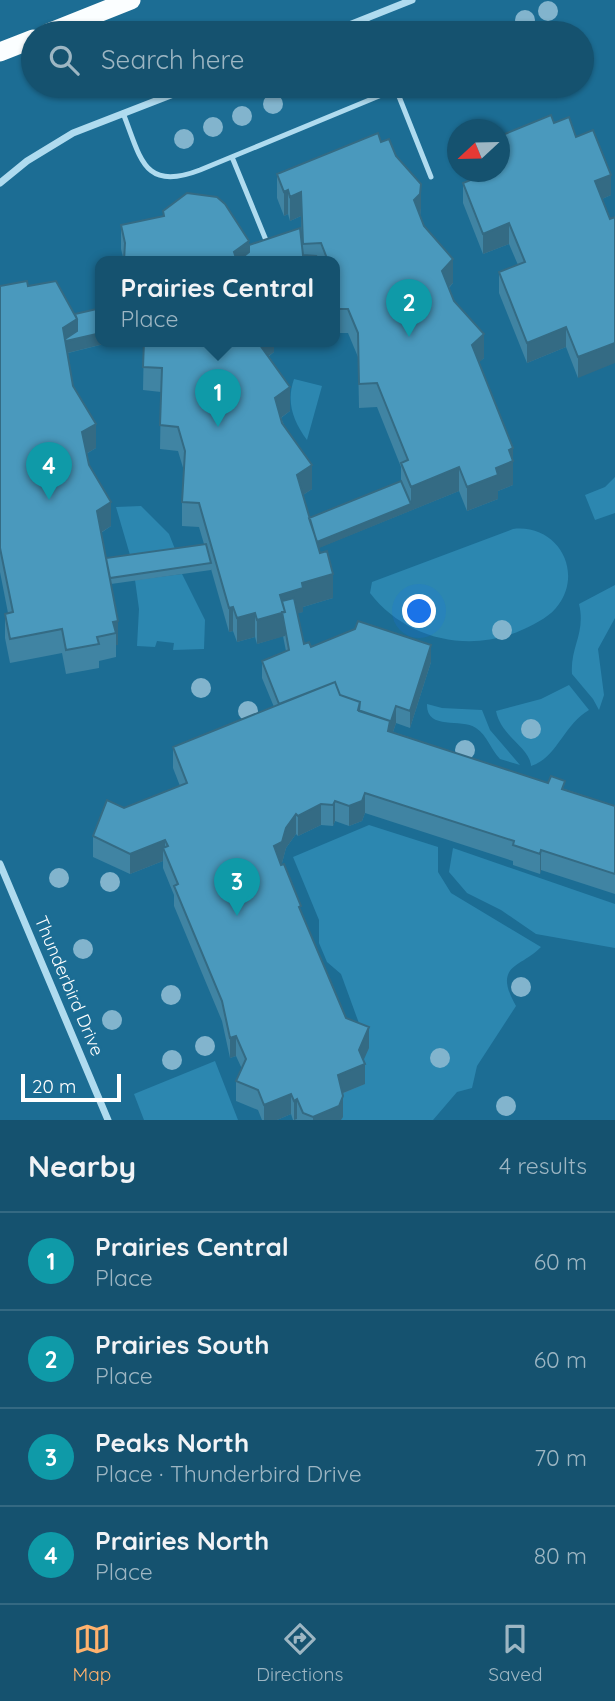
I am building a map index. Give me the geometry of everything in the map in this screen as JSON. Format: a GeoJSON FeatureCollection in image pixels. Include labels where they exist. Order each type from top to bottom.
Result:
{"type":"FeatureCollection","features":[{"type":"Feature","properties":{"kind":"highway"},"geometry":{"type":"LineString","coordinates":[[78,21],[131,0]]}},
{"type":"Feature","properties":{"kind":"highway"},"geometry":{"type":"LineString","coordinates":[[0,52],[21,44]]}},
{"type":"Feature","properties":{"kind":"street"},"geometry":{"type":"LineString","coordinates":[[361,21],[412,0]]}},
{"type":"Feature","properties":{"kind":"street"},"geometry":{"type":"LineString","coordinates":[[0,183],[27,161],[73,133],[162,98]]}},
{"type":"Feature","properties":{"kind":"street","name":"Thunderbird Drive"},"geometry":{"type":"LineString","coordinates":[[0,864],[108,1120]]}},
{"type":"Feature","properties":{"kind":"lane"},"geometry":{"type":"LineString","coordinates":[[123,113],[144,163],[154,175],[166,179],[183,176],[232,157],[369,98]]}},
{"type":"Feature","properties":{"kind":"lane"},"geometry":{"type":"LineString","coordinates":[[399,98],[431,177]]}},
{"type":"Feature","properties":{"kind":"lane"},"geometry":{"type":"LineString","coordinates":[[232,157],[270,251]]}},
{"type":"Feature","properties":{"kind":"shaded area"},"geometry":{"type":"Polygon","coordinates":[[[294,379],[322,386],[307,440],[292,411],[294,379]]]}},
{"type":"Feature","properties":{"kind":"shaded area"},"geometry":{"type":"Polygon","coordinates":[[[615,477],[615,513],[595,520],[585,495],[605,487],[615,477]]]}},
{"type":"Feature","properties":{"kind":"shaded area"},"geometry":{"type":"Polygon","coordinates":[[[141,506],[169,534],[175,549],[130,555],[116,507],[141,506]]]}},
{"type":"Feature","properties":{"kind":"shaded area"},"geometry":{"type":"Polygon","coordinates":[[[513,529],[529,529],[542,534],[562,552],[567,564],[566,591],[559,604],[543,619],[524,629],[483,641],[441,638],[402,622],[370,593],[372,582],[513,529]]]}},
{"type":"Feature","properties":{"kind":"shaded area"},"geometry":{"type":"Polygon","coordinates":[[[182,574],[205,620],[204,649],[173,650],[174,643],[157,641],[155,647],[137,646],[139,609],[135,580],[182,574]]]}},
{"type":"Feature","properties":{"kind":"shaded area"},"geometry":{"type":"Polygon","coordinates":[[[615,585],[615,618],[598,649],[604,695],[599,710],[572,674],[573,656],[581,623],[579,604],[615,585]]]}},
{"type":"Feature","properties":{"kind":"shaded area"},"geometry":{"type":"Polygon","coordinates":[[[569,685],[589,710],[580,716],[548,756],[531,766],[526,753],[503,728],[496,711],[541,699],[569,685]]]}},
{"type":"Feature","properties":{"kind":"shaded area"},"geometry":{"type":"Polygon","coordinates":[[[427,704],[442,708],[482,710],[490,730],[520,765],[500,759],[476,728],[432,718],[427,704]]]}},
{"type":"Feature","properties":{"kind":"shaded area"},"geometry":{"type":"Polygon","coordinates":[[[369,825],[438,847],[438,872],[451,893],[541,947],[508,974],[509,992],[516,1006],[477,1066],[472,1088],[457,1092],[433,1120],[341,1120],[338,1095],[359,1070],[368,1048],[341,974],[327,962],[319,943],[319,920],[293,857],[369,825]]]}},
{"type":"Feature","properties":{"kind":"shaded area"},"geometry":{"type":"Polygon","coordinates":[[[453,848],[615,904],[615,948],[536,934],[501,910],[467,893],[449,872],[453,848]]]}},
{"type":"Feature","properties":{"kind":"shaded area"},"geometry":{"type":"Polygon","coordinates":[[[215,1061],[238,1120],[144,1120],[134,1094],[215,1061]]]}},
{"type":"Feature","properties":{"kind":"building"},"geometry":{"type":"Polygon","coordinates":[[[551,115],[554,123],[569,117],[576,137],[593,130],[611,175],[595,181],[610,219],[615,217],[615,343],[578,357],[566,327],[527,343],[499,272],[525,262],[509,223],[483,234],[463,183],[510,182],[510,132],[551,115]]]}},
{"type":"Feature","properties":{"kind":"building"},"geometry":{"type":"Polygon","coordinates":[[[378,133],[381,142],[389,139],[396,156],[421,184],[420,194],[414,200],[424,226],[453,259],[442,271],[454,301],[484,334],[472,345],[513,448],[509,450],[513,461],[496,468],[498,475],[467,487],[459,467],[411,487],[401,463],[408,460],[377,383],[359,384],[358,333],[348,309],[340,309],[340,256],[326,256],[321,243],[303,244],[301,192],[290,197],[288,190],[284,192],[277,174],[378,133]]]}},
{"type":"Feature","properties":{"kind":"building"},"geometry":{"type":"Polygon","coordinates":[[[187,193],[217,197],[225,204],[249,241],[234,252],[235,256],[124,256],[121,225],[164,216],[163,211],[187,193]]]}},
{"type":"Feature","properties":{"kind":"building"},"geometry":{"type":"Polygon","coordinates":[[[300,228],[303,255],[317,256],[244,256],[249,252],[249,245],[300,228]]]}},
{"type":"Feature","properties":{"kind":"building"},"geometry":{"type":"Polygon","coordinates":[[[27,281],[28,286],[56,281],[77,319],[63,328],[73,386],[96,424],[82,432],[89,465],[111,502],[97,511],[118,621],[113,622],[116,633],[97,637],[99,644],[66,650],[62,629],[10,639],[5,614],[13,612],[0,548],[0,286],[27,281]]]}},
{"type":"Feature","properties":{"kind":"building"},"geometry":{"type":"Polygon","coordinates":[[[95,309],[95,334],[66,341],[65,339],[77,331],[75,314],[95,309]]]}},
{"type":"Feature","properties":{"kind":"building"},"geometry":{"type":"Polygon","coordinates":[[[144,347],[261,347],[290,387],[275,398],[282,423],[312,465],[297,475],[320,553],[327,551],[333,574],[302,583],[303,588],[280,595],[285,612],[257,620],[255,613],[237,618],[233,607],[229,608],[199,503],[182,502],[185,451],[178,427],[160,425],[162,368],[143,367],[144,347]]]}},
{"type":"Feature","properties":{"kind":"building"},"geometry":{"type":"Polygon","coordinates":[[[401,481],[411,504],[317,542],[309,518],[401,481]]]}},
{"type":"Feature","properties":{"kind":"building"},"geometry":{"type":"Polygon","coordinates":[[[206,544],[211,563],[110,578],[106,558],[206,544]]]}},
{"type":"Feature","properties":{"kind":"building"},"geometry":{"type":"Polygon","coordinates":[[[294,598],[304,644],[309,642],[311,647],[355,629],[358,621],[431,645],[410,711],[396,706],[390,724],[390,721],[359,711],[360,702],[340,695],[335,682],[279,704],[262,661],[289,650],[282,601],[294,598]]]}},
{"type":"Feature","properties":{"kind":"building"},"geometry":{"type":"Polygon","coordinates":[[[335,682],[340,695],[360,702],[358,710],[390,721],[388,731],[548,783],[551,776],[565,781],[562,789],[615,806],[615,874],[541,850],[540,854],[513,845],[514,841],[365,793],[362,801],[349,806],[335,801],[333,805],[321,804],[298,816],[296,814],[286,828],[282,842],[274,846],[281,865],[284,864],[301,906],[299,907],[346,1018],[369,1027],[359,1050],[365,1064],[338,1075],[343,1096],[339,1106],[313,1117],[303,1113],[297,1099],[294,1101],[291,1094],[264,1105],[258,1090],[236,1081],[246,1059],[236,1036],[230,1038],[222,1001],[174,886],[178,884],[163,848],[168,846],[165,840],[130,854],[93,836],[107,800],[124,808],[187,783],[173,747],[335,682]]]}},
{"type":"Feature","properties":{"kind":"place","name":"Prairies South"},"geometry":{"type":"Point","coordinates":[409,337]}},
{"type":"Feature","properties":{"kind":"place","name":"Prairies Central"},"geometry":{"type":"Point","coordinates":[218,427]}},
{"type":"Feature","properties":{"kind":"place","name":"Prairies North"},"geometry":{"type":"Point","coordinates":[49,500]}},
{"type":"Feature","properties":{"kind":"place","name":"Peaks North"},"geometry":{"type":"Point","coordinates":[237,916]}}]}
